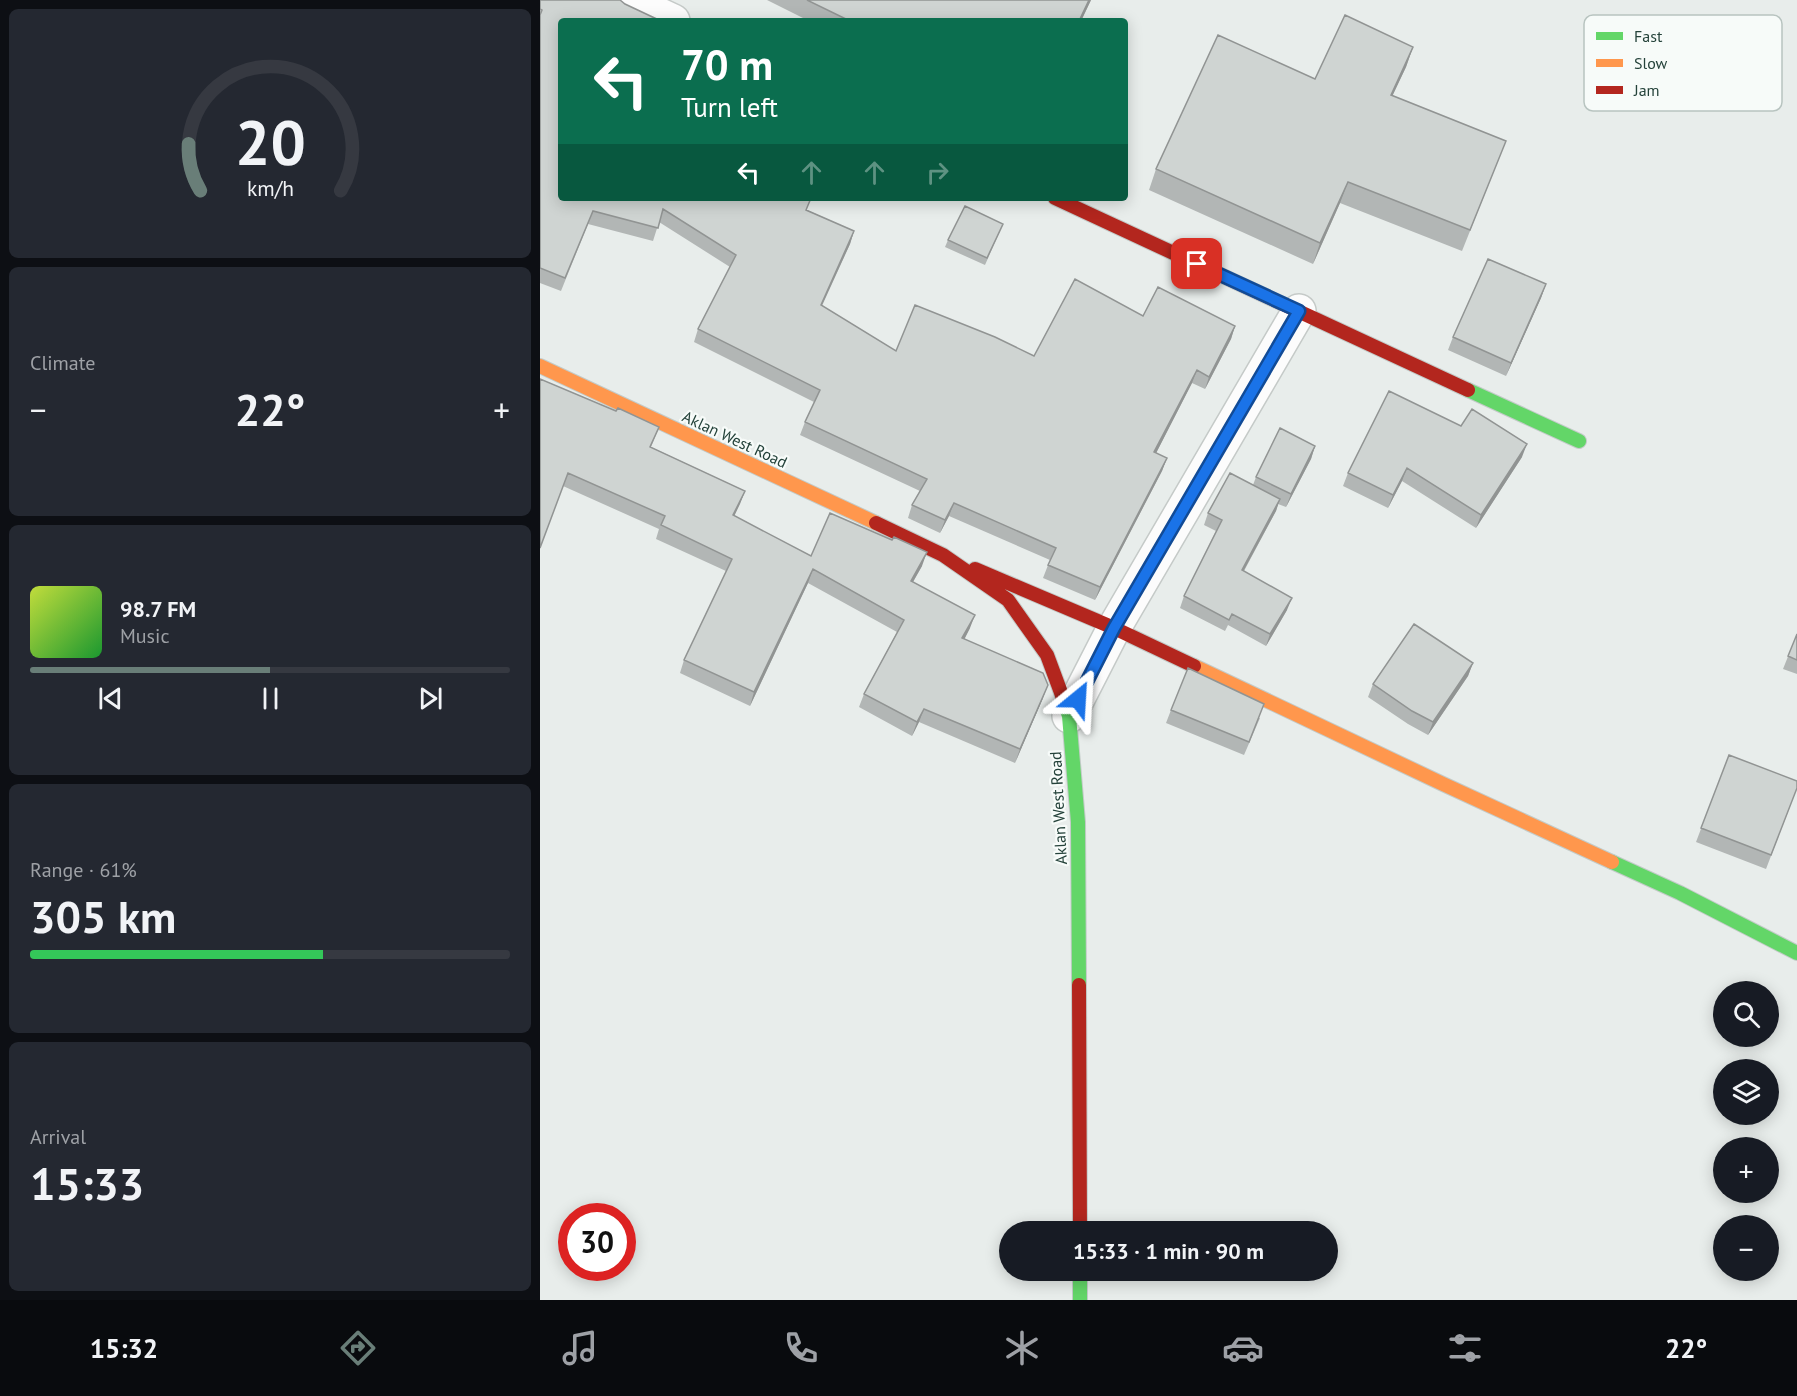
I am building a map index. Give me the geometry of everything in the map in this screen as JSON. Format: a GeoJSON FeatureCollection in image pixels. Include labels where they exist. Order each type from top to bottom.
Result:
{"type":"FeatureCollection","features":[{"type":"Feature","properties":{"kind":"street"},"geometry":{"type":"LineString","coordinates":[[628,0],[667,18]]}},
{"type":"Feature","properties":{"kind":"street"},"geometry":{"type":"LineString","coordinates":[[1061,201],[1579,441]]}},
{"type":"Feature","properties":{"kind":"street"},"geometry":{"type":"LineString","coordinates":[[1069,716],[1114,628],[1299,311]]}},
{"type":"Feature","properties":{"kind":"street","name":"Aklan West Road"},"geometry":{"type":"LineString","coordinates":[[540,366],[943,555],[1008,600],[1047,655],[1069,716],[1078,822],[1080,1221]]}},
{"type":"Feature","properties":{"kind":"street"},"geometry":{"type":"LineString","coordinates":[[943,555],[1114,628],[1680,893],[1797,953]]}},
{"type":"Feature","properties":{"kind":"street"},"geometry":{"type":"LineString","coordinates":[[1080,1281],[1080,1300]]}},
{"type":"Feature","properties":{"kind":"building"},"geometry":{"type":"Polygon","coordinates":[[[540,0],[620,0],[655,18],[558,18],[558,201],[810,201],[806,210],[854,231],[821,305],[896,351],[915,305],[995,337],[1034,356],[1075,279],[1143,316],[1158,287],[1235,326],[1209,377],[1197,370],[1154,452],[1167,458],[1100,587],[1048,565],[1056,548],[954,503],[945,520],[912,505],[927,479],[805,422],[820,390],[698,329],[736,255],[663,209],[658,228],[593,211],[565,278],[540,268],[540,15],[542,10],[540,0]]]}},
{"type":"Feature","properties":{"kind":"building"},"geometry":{"type":"Polygon","coordinates":[[[807,0],[1089,0],[1080,18],[844,18],[807,0]]]}},
{"type":"Feature","properties":{"kind":"building"},"geometry":{"type":"Polygon","coordinates":[[[1345,15],[1413,47],[1391,95],[1506,141],[1470,230],[1348,182],[1320,243],[1156,169],[1218,35],[1315,79],[1345,15]]]}},
{"type":"Feature","properties":{"kind":"building"},"geometry":{"type":"Polygon","coordinates":[[[965,206],[1003,224],[987,258],[948,240],[965,206]]]}},
{"type":"Feature","properties":{"kind":"building"},"geometry":{"type":"Polygon","coordinates":[[[1488,259],[1546,284],[1511,363],[1453,337],[1488,259]]]}},
{"type":"Feature","properties":{"kind":"building"},"geometry":{"type":"Polygon","coordinates":[[[540,379],[616,411],[618,408],[659,427],[650,447],[745,491],[733,515],[811,556],[830,513],[892,540],[894,537],[927,552],[911,581],[975,615],[962,638],[1043,673],[1048,685],[1020,749],[924,709],[917,722],[864,694],[904,620],[813,569],[754,692],[684,660],[732,559],[661,525],[665,516],[568,473],[540,548],[540,379]]]}},
{"type":"Feature","properties":{"kind":"building"},"geometry":{"type":"Polygon","coordinates":[[[1389,391],[1461,426],[1472,409],[1527,444],[1481,515],[1407,468],[1393,495],[1348,473],[1389,391]]]}},
{"type":"Feature","properties":{"kind":"building"},"geometry":{"type":"Polygon","coordinates":[[[1280,428],[1315,446],[1291,494],[1256,477],[1280,428]]]}},
{"type":"Feature","properties":{"kind":"building"},"geometry":{"type":"Polygon","coordinates":[[[1230,473],[1280,499],[1242,570],[1292,598],[1270,634],[1232,614],[1229,620],[1184,596],[1222,520],[1208,513],[1230,473]]]}},
{"type":"Feature","properties":{"kind":"building"},"geometry":{"type":"Polygon","coordinates":[[[1414,624],[1473,663],[1433,722],[1412,711],[1373,684],[1414,624]]]}},
{"type":"Feature","properties":{"kind":"building"},"geometry":{"type":"Polygon","coordinates":[[[1797,634],[1797,660],[1788,656],[1797,634]]]}},
{"type":"Feature","properties":{"kind":"building"},"geometry":{"type":"Polygon","coordinates":[[[1188,668],[1264,704],[1249,742],[1171,710],[1188,668]]]}},
{"type":"Feature","properties":{"kind":"building"},"geometry":{"type":"Polygon","coordinates":[[[1729,755],[1797,781],[1797,788],[1771,855],[1701,828],[1729,755]]]}},
{"type":"Feature","properties":{"kind":"traffic: fast"},"geometry":{"type":"LineString","coordinates":[[1468,390],[1579,441]]}},
{"type":"Feature","properties":{"kind":"traffic: fast"},"geometry":{"type":"LineString","coordinates":[[1063,698],[1069,716],[1078,822],[1079,985]]}},
{"type":"Feature","properties":{"kind":"traffic: fast"},"geometry":{"type":"LineString","coordinates":[[1612,862],[1680,893],[1797,953]]}},
{"type":"Feature","properties":{"kind":"traffic: fast"},"geometry":{"type":"LineString","coordinates":[[1080,1281],[1080,1300]]}},
{"type":"Feature","properties":{"kind":"traffic: slow"},"geometry":{"type":"LineString","coordinates":[[540,366],[876,523]]}},
{"type":"Feature","properties":{"kind":"traffic: slow"},"geometry":{"type":"LineString","coordinates":[[1194,666],[1612,862]]}},
{"type":"Feature","properties":{"kind":"traffic: jam"},"geometry":{"type":"LineString","coordinates":[[1061,201],[1468,390]]}},
{"type":"Feature","properties":{"kind":"traffic: jam"},"geometry":{"type":"LineString","coordinates":[[876,523],[943,555],[1008,600],[1047,655],[1063,698]]}},
{"type":"Feature","properties":{"kind":"traffic: jam"},"geometry":{"type":"LineString","coordinates":[[975,569],[1114,628],[1194,666]]}},
{"type":"Feature","properties":{"kind":"traffic: jam"},"geometry":{"type":"LineString","coordinates":[[1079,985],[1080,1221]]}},
{"type":"Feature","properties":{"kind":"route"},"geometry":{"type":"LineString","coordinates":[[1078,699],[1114,628],[1299,311],[1197,264]]}}]}
